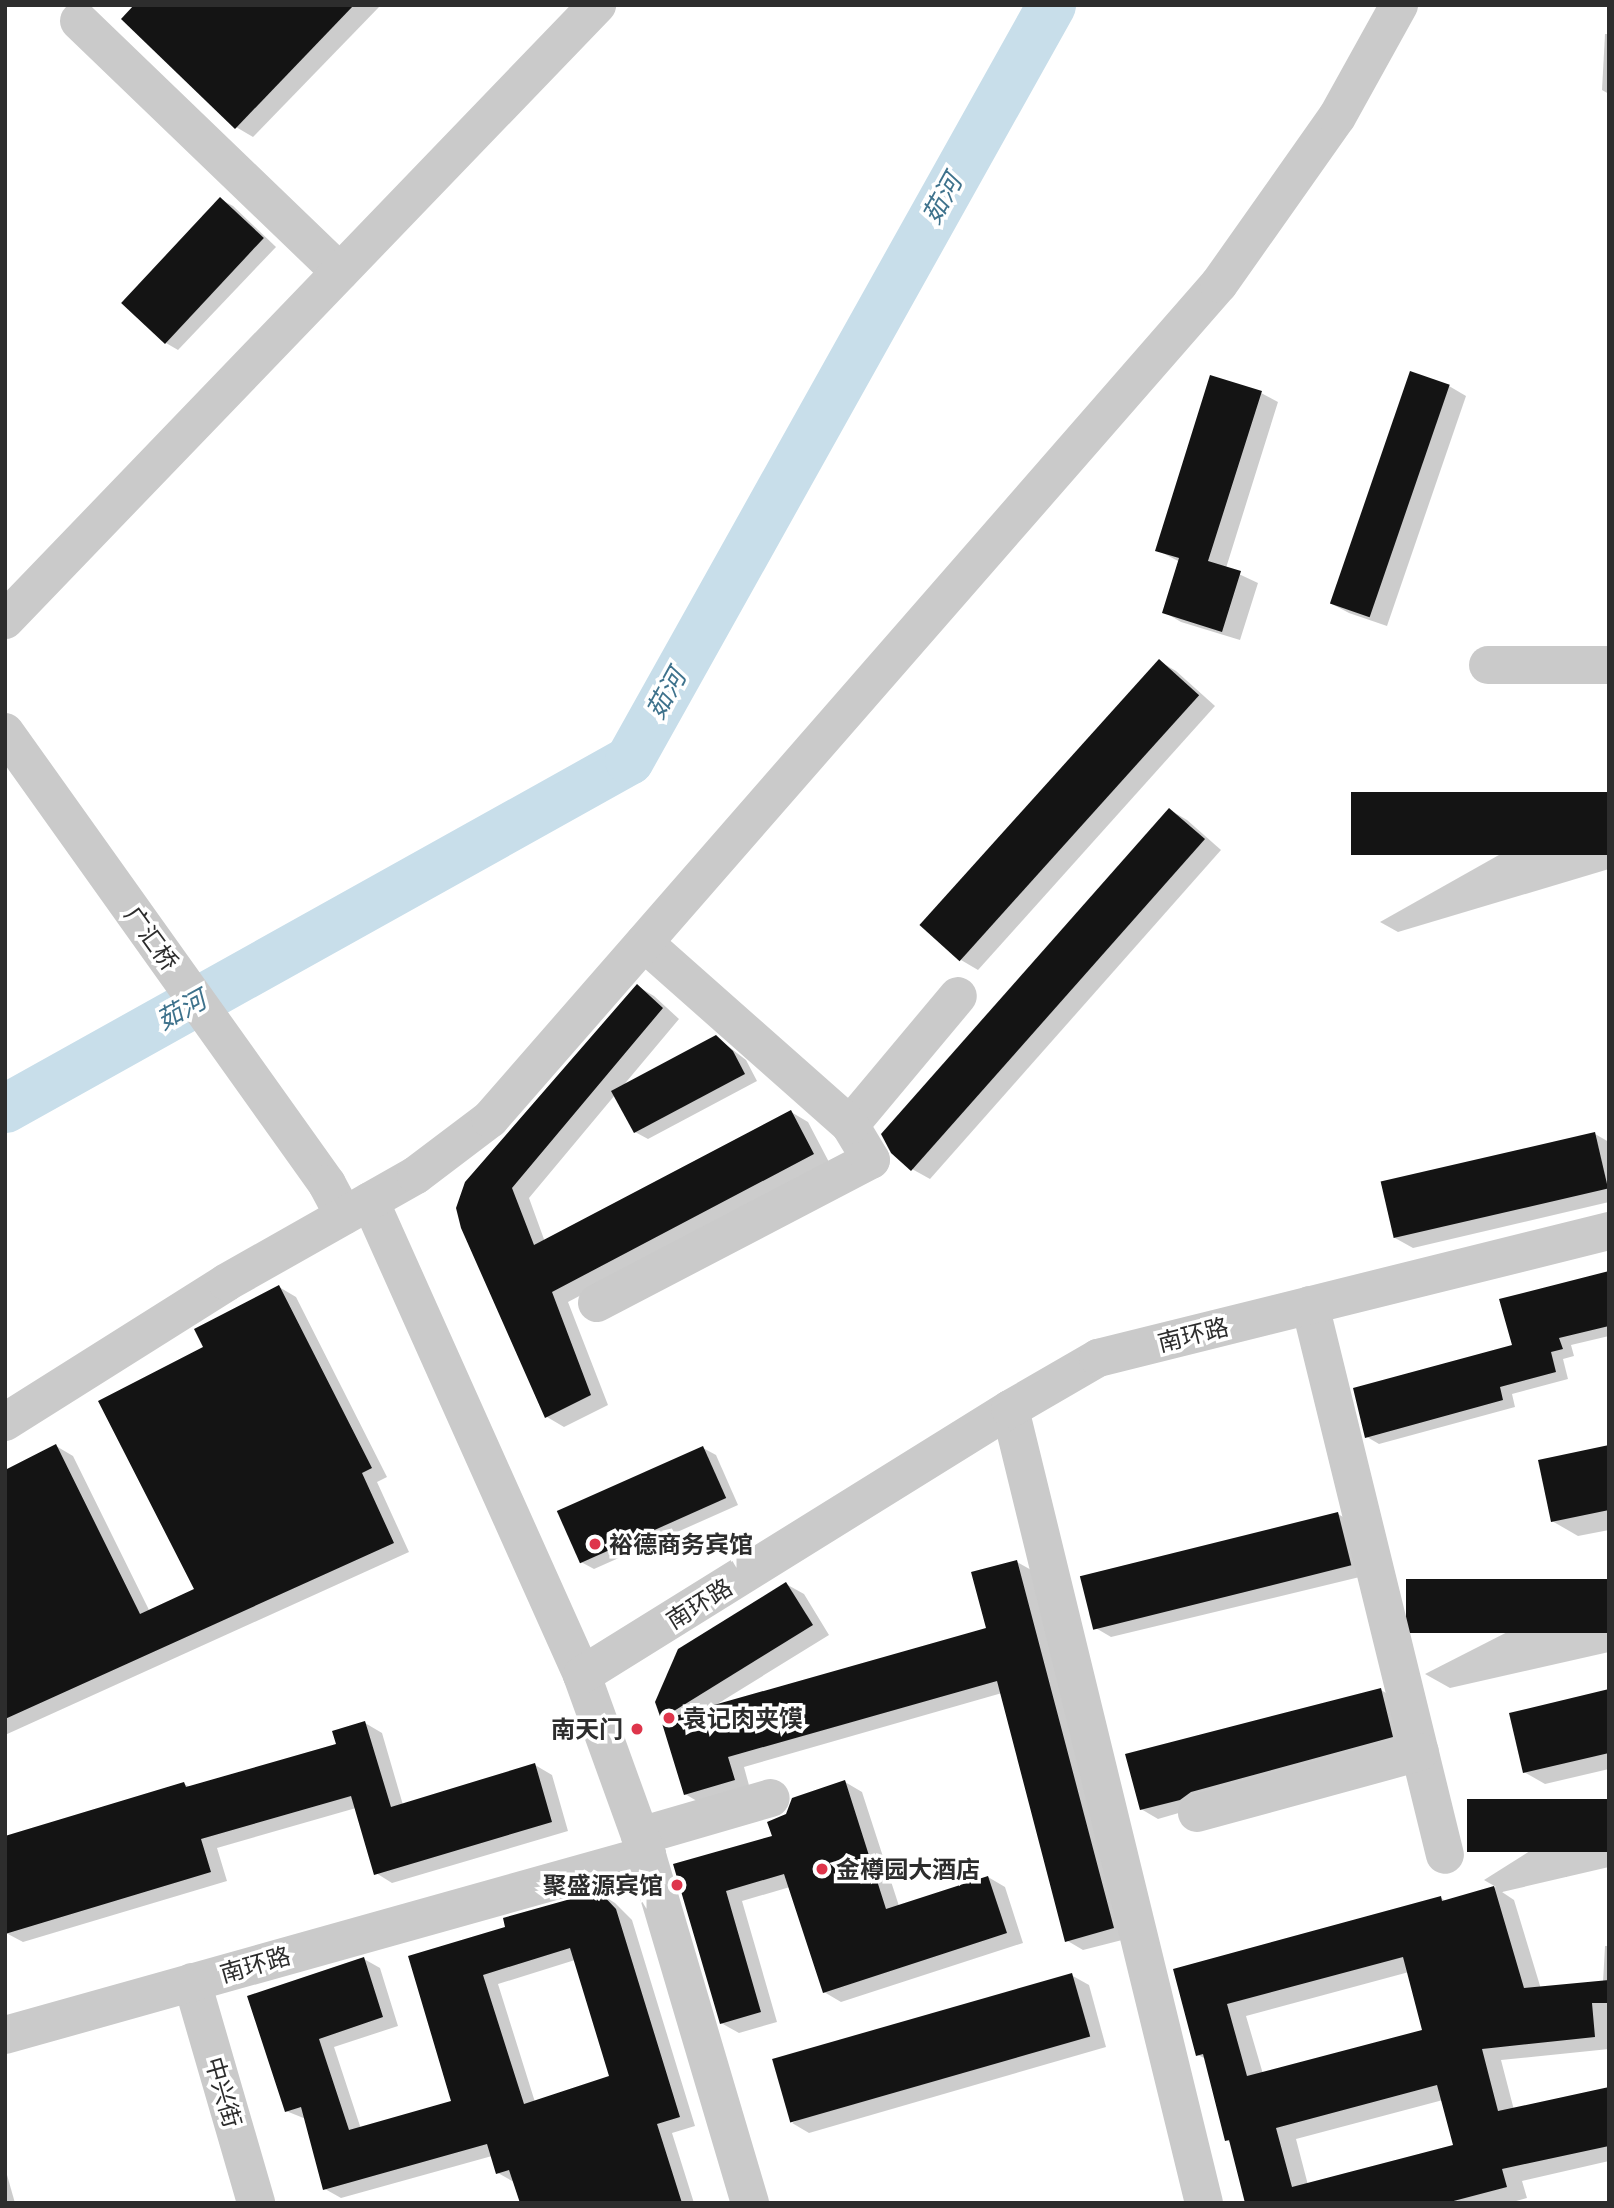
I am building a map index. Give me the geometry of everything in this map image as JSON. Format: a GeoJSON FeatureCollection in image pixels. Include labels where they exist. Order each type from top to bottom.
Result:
{"type":"FeatureCollection","features":[{"type":"Feature","properties":{"kind":"street"},"geometry":{"type":"LineString","coordinates":[[5,620],[597,5]]}},
{"type":"Feature","properties":{"kind":"street"},"geometry":{"type":"LineString","coordinates":[[5,1422],[227,1282],[347,1200],[416,1175],[490,1119],[1219,284],[1337,117],[1399,5]]}},
{"type":"Feature","properties":{"kind":"street"},"geometry":{"type":"LineString","coordinates":[[79,21],[340,272]]}},
{"type":"Feature","properties":{"kind":"street"},"geometry":{"type":"LineString","coordinates":[[1488,665],[1609,666]]}},
{"type":"Feature","properties":{"kind":"street","name":"广汇桥"},"geometry":{"type":"LineString","coordinates":[[5,732],[347,1200],[582,1675]]}},
{"type":"Feature","properties":{"kind":"street"},"geometry":{"type":"LineString","coordinates":[[597,1303],[871,1160],[850,1125],[644,943]]}},
{"type":"Feature","properties":{"kind":"street"},"geometry":{"type":"LineString","coordinates":[[850,1125],[958,996]]}},
{"type":"Feature","properties":{"kind":"street","name":"南环路"},"geometry":{"type":"LineString","coordinates":[[582,1675],[1010,1409],[1098,1358],[1609,1231]]}},
{"type":"Feature","properties":{"kind":"street"},"geometry":{"type":"LineString","coordinates":[[1310,1305],[1445,1855]]}},
{"type":"Feature","properties":{"kind":"street"},"geometry":{"type":"LineString","coordinates":[[1010,1409],[1204,2203]]}},
{"type":"Feature","properties":{"kind":"street"},"geometry":{"type":"LineString","coordinates":[[582,1675],[644,1845],[750,2203]]}},
{"type":"Feature","properties":{"kind":"street"},"geometry":{"type":"LineString","coordinates":[[1197,1813],[1420,1752]]}},
{"type":"Feature","properties":{"kind":"street","name":"南环路"},"geometry":{"type":"LineString","coordinates":[[5,2035],[192,1982],[644,1845],[771,1798]]}},
{"type":"Feature","properties":{"kind":"street","name":"中兴街"},"geometry":{"type":"LineString","coordinates":[[192,1982],[256,2203]]}},
{"type":"Feature","properties":{"kind":"building"},"geometry":{"type":"Polygon","coordinates":[[[134,5],[354,5],[235,129],[121,19],[134,5]]]}},
{"type":"Feature","properties":{"kind":"building"},"geometry":{"type":"Polygon","coordinates":[[[220,197],[264,238],[165,344],[121,303],[220,197]]]}},
{"type":"Feature","properties":{"kind":"building"},"geometry":{"type":"Polygon","coordinates":[[[1410,371],[1450,385],[1370,617],[1330,604],[1410,371]]]}},
{"type":"Feature","properties":{"kind":"building"},"geometry":{"type":"Polygon","coordinates":[[[1210,375],[1262,391],[1208,561],[1241,571],[1222,632],[1162,613],[1179,558],[1155,551],[1210,375]]]}},
{"type":"Feature","properties":{"kind":"building"},"geometry":{"type":"Polygon","coordinates":[[[1159,659],[1199,695],[960,961],[919,925],[1159,659]]]}},
{"type":"Feature","properties":{"kind":"building"},"geometry":{"type":"Polygon","coordinates":[[[1351,792],[1609,792],[1609,855],[1351,855],[1351,792]]]}},
{"type":"Feature","properties":{"kind":"building"},"geometry":{"type":"Polygon","coordinates":[[[1169,808],[1205,839],[911,1171],[891,1153],[881,1134],[1169,808]]]}},
{"type":"Feature","properties":{"kind":"building"},"geometry":{"type":"Polygon","coordinates":[[[637,984],[663,1008],[512,1188],[534,1245],[791,1110],[814,1154],[552,1292],[591,1395],[545,1418],[461,1228],[456,1208],[465,1182],[637,984]]]}},
{"type":"Feature","properties":{"kind":"building"},"geometry":{"type":"Polygon","coordinates":[[[716,1035],[733,1051],[745,1074],[634,1133],[611,1091],[716,1035]]]}},
{"type":"Feature","properties":{"kind":"building"},"geometry":{"type":"Polygon","coordinates":[[[1595,1132],[1608,1189],[1394,1238],[1381,1181],[1595,1132]]]}},
{"type":"Feature","properties":{"kind":"building"},"geometry":{"type":"Polygon","coordinates":[[[1609,1271],[1609,1326],[1559,1338],[1563,1349],[1551,1352],[1556,1372],[1500,1387],[1503,1400],[1365,1438],[1353,1388],[1512,1345],[1499,1299],[1609,1271]]]}},
{"type":"Feature","properties":{"kind":"building"},"geometry":{"type":"Polygon","coordinates":[[[279,1285],[372,1468],[362,1473],[394,1543],[5,1719],[5,1470],[56,1444],[140,1614],[194,1589],[98,1401],[203,1347],[194,1329],[279,1285]]]}},
{"type":"Feature","properties":{"kind":"building"},"geometry":{"type":"Polygon","coordinates":[[[1609,1445],[1609,1510],[1551,1522],[1538,1460],[1609,1445]]]}},
{"type":"Feature","properties":{"kind":"building"},"geometry":{"type":"Polygon","coordinates":[[[703,1446],[726,1498],[580,1563],[557,1511],[703,1446]]]}},
{"type":"Feature","properties":{"kind":"building"},"geometry":{"type":"Polygon","coordinates":[[[1338,1512],[1351,1565],[1093,1630],[1080,1576],[1338,1512]]]}},
{"type":"Feature","properties":{"kind":"building"},"geometry":{"type":"Polygon","coordinates":[[[1017,1560],[1114,1928],[1065,1942],[997,1681],[728,1757],[735,1780],[684,1795],[661,1720],[986,1628],[971,1572],[1017,1560]]]}},
{"type":"Feature","properties":{"kind":"building"},"geometry":{"type":"Polygon","coordinates":[[[1406,1579],[1609,1579],[1609,1633],[1406,1633],[1406,1579]]]}},
{"type":"Feature","properties":{"kind":"building"},"geometry":{"type":"Polygon","coordinates":[[[786,1582],[813,1625],[661,1719],[655,1702],[678,1649],[786,1582]]]}},
{"type":"Feature","properties":{"kind":"building"},"geometry":{"type":"Polygon","coordinates":[[[1381,1688],[1393,1737],[1191,1792],[1180,1800],[1140,1810],[1125,1754],[1381,1688]]]}},
{"type":"Feature","properties":{"kind":"building"},"geometry":{"type":"Polygon","coordinates":[[[1609,1689],[1609,1753],[1523,1773],[1509,1713],[1609,1689]]]}},
{"type":"Feature","properties":{"kind":"building"},"geometry":{"type":"Polygon","coordinates":[[[365,1721],[391,1807],[535,1763],[552,1822],[374,1875],[351,1796],[201,1839],[211,1872],[5,1934],[5,1836],[184,1782],[186,1787],[336,1744],[332,1731],[365,1721]]]}},
{"type":"Feature","properties":{"kind":"building"},"geometry":{"type":"Polygon","coordinates":[[[845,1780],[886,1909],[988,1876],[1007,1933],[823,1993],[784,1874],[726,1891],[761,2012],[720,2024],[673,1864],[772,1836],[767,1822],[786,1814],[792,1798],[845,1780]]]}},
{"type":"Feature","properties":{"kind":"building"},"geometry":{"type":"Polygon","coordinates":[[[1467,1799],[1609,1799],[1609,1852],[1467,1852],[1467,1799]]]}},
{"type":"Feature","properties":{"kind":"building"},"geometry":{"type":"Polygon","coordinates":[[[1494,1886],[1524,1988],[1609,1980],[1609,2003],[1592,2003],[1595,2037],[1482,2049],[1498,2111],[1609,2087],[1609,2146],[1502,2169],[1507,2187],[1446,2203],[1245,2203],[1229,2140],[1225,2141],[1203,2054],[1196,2056],[1173,1969],[1441,1896],[1442,1901],[1494,1886]],[[1403,1957],[1227,2004],[1247,2076],[1422,2030],[1403,1957]],[[1437,2085],[1276,2128],[1292,2187],[1453,2145],[1437,2085]]]}},
{"type":"Feature","properties":{"kind":"building"},"geometry":{"type":"Polygon","coordinates":[[[599,1891],[616,1909],[680,2117],[657,2124],[682,2203],[520,2203],[509,2170],[496,2174],[487,2144],[323,2190],[301,2107],[285,2112],[247,1996],[364,1957],[383,2017],[319,2039],[349,2130],[451,2101],[408,1956],[505,1927],[503,1918],[599,1891]],[[570,1948],[483,1975],[524,2104],[609,2076],[570,1948]]]}},
{"type":"Feature","properties":{"kind":"building"},"geometry":{"type":"Polygon","coordinates":[[[1072,1973],[1090,2036],[790,2122],[772,2059],[1072,1973]]]}},
{"type":"Feature","properties":{"kind":"waterway","name":"茹河"},"geometry":{"type":"LineString","coordinates":[[5,1108],[629,760],[1051,5]]}},
{"type":"Feature","properties":{"kind":"place","name":"裕德商务宾馆"},"geometry":{"type":"Point","coordinates":[595,1544]}},
{"type":"Feature","properties":{"kind":"place","name":"袁记肉夹馍"},"geometry":{"type":"Point","coordinates":[669,1718]}},
{"type":"Feature","properties":{"kind":"place","name":"南天门"},"geometry":{"type":"Point","coordinates":[637,1729]}},
{"type":"Feature","properties":{"kind":"place","name":"金樽园大酒店"},"geometry":{"type":"Point","coordinates":[822,1869]}},
{"type":"Feature","properties":{"kind":"place","name":"聚盛源宾馆"},"geometry":{"type":"Point","coordinates":[677,1885]}}]}
